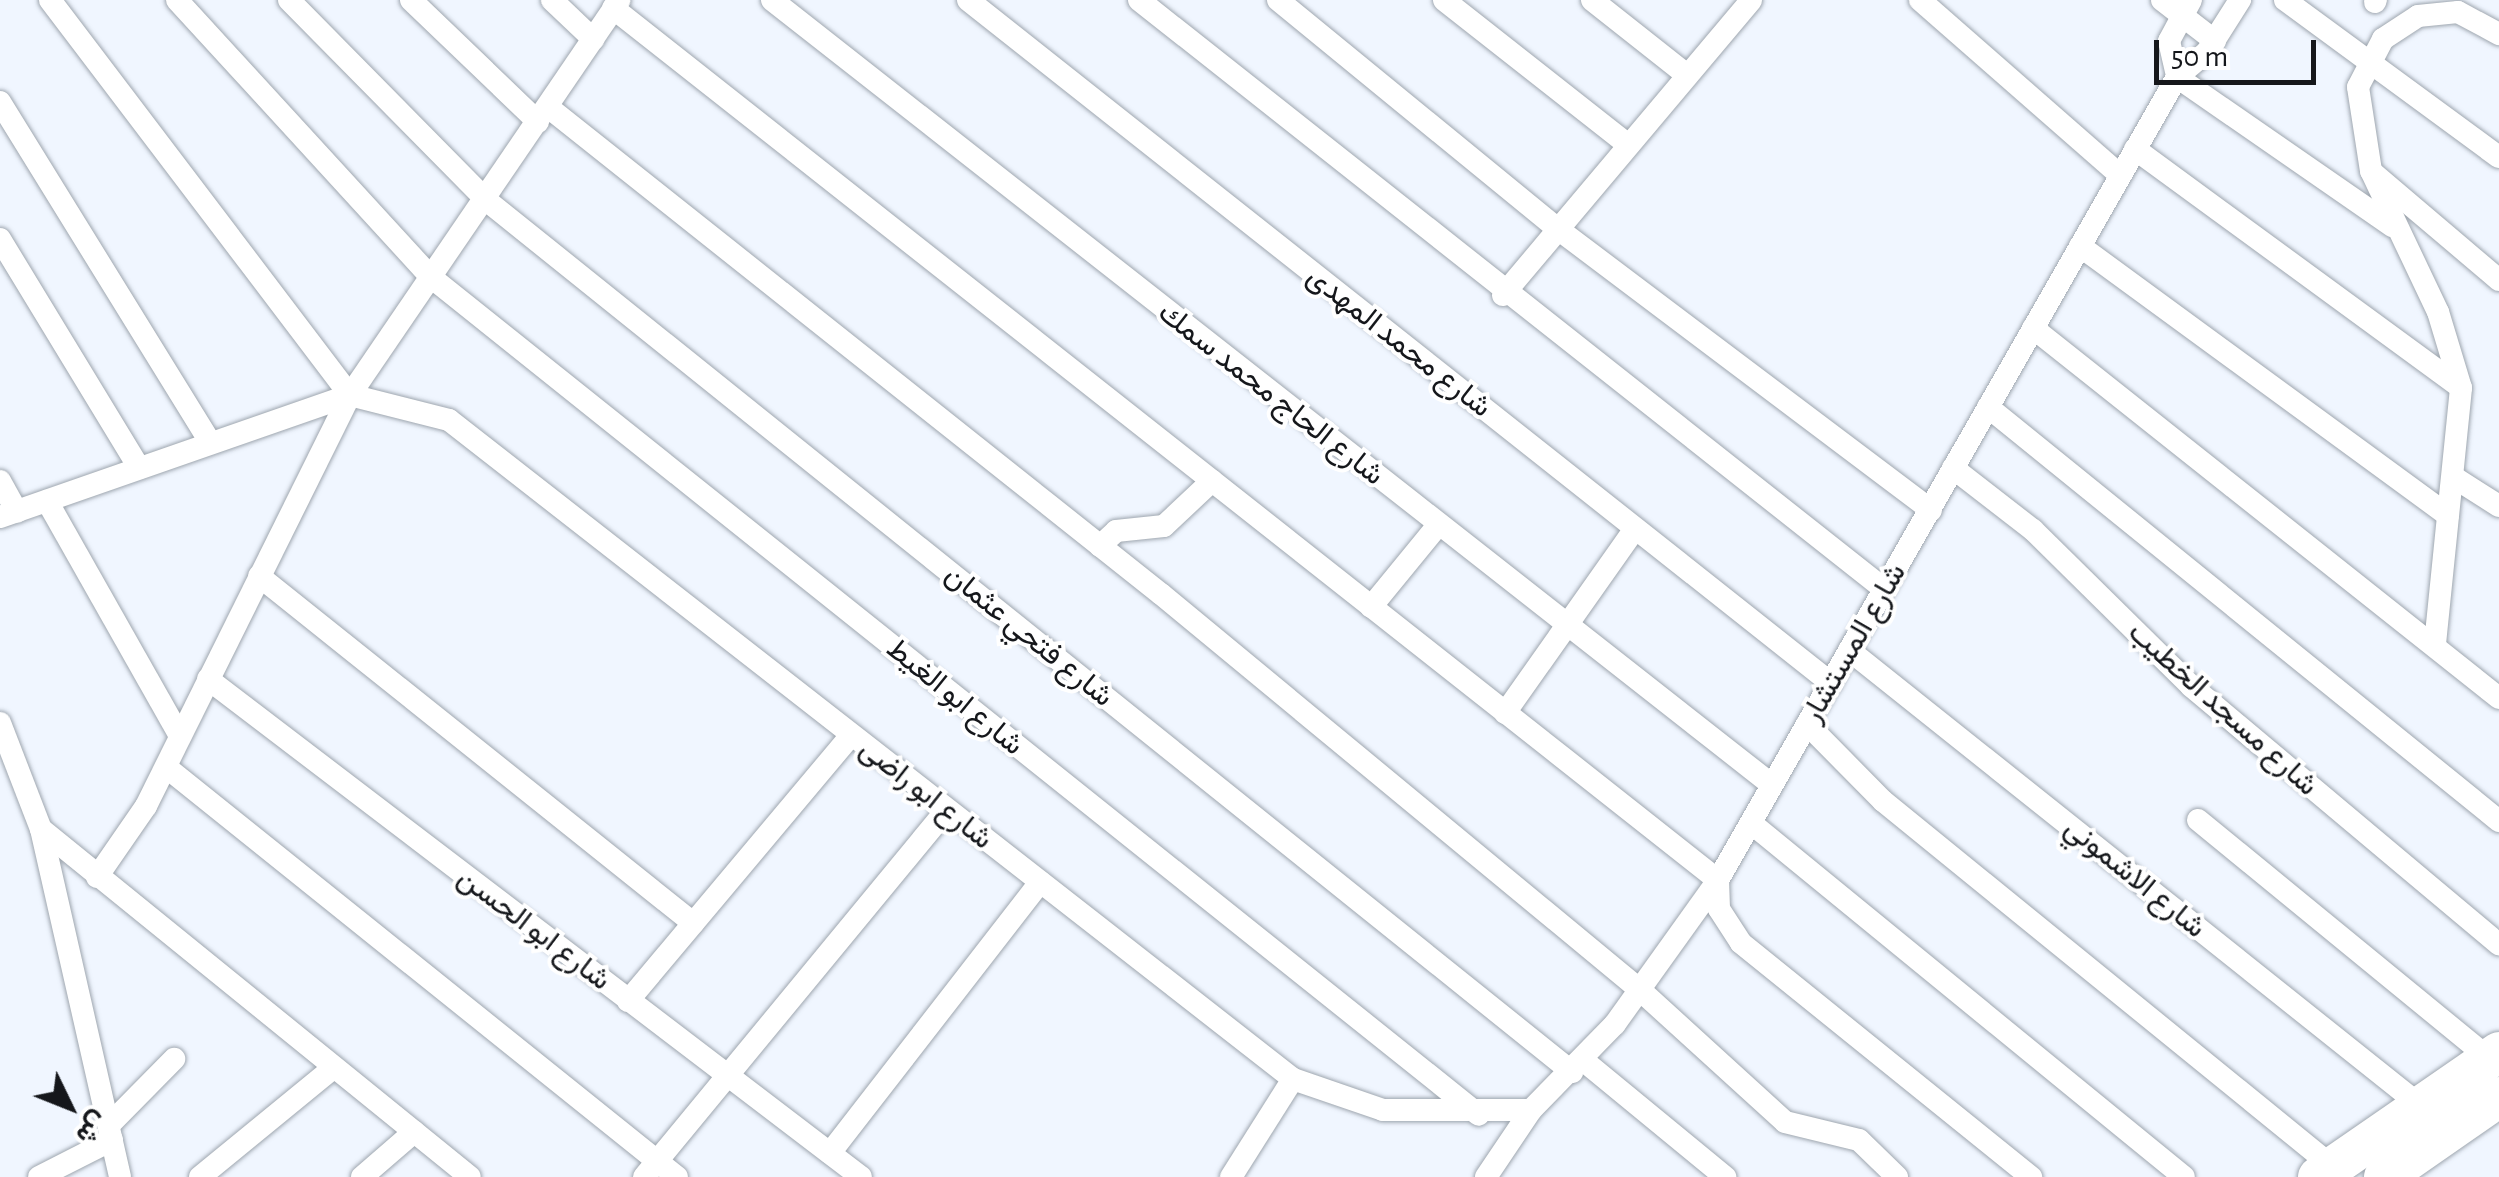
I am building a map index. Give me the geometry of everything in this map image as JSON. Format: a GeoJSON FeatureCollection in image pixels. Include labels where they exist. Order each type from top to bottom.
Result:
{"type":"FeatureCollection","features":[{"type":"Feature","properties":{"kind":"highway"},"geometry":{"type":"LineString","coordinates":[[2326,1172],[2494,1055]]}},
{"type":"Feature","properties":{"kind":"highway"},"geometry":{"type":"LineString","coordinates":[[2384,1177],[2499,1097]]}},
{"type":"Feature","properties":{"kind":"street"},"geometry":{"type":"LineString","coordinates":[[50,0],[350,395]]}},
{"type":"Feature","properties":{"kind":"street","name":"شارع ابو الغيط"},"geometry":{"type":"LineString","coordinates":[[177,0],[432,278],[1479,1116]]}},
{"type":"Feature","properties":{"kind":"street","name":"شارع فتحي عثمان"},"geometry":{"type":"LineString","coordinates":[[289,0],[486,200],[1578,1067],[1725,1177]]}},
{"type":"Feature","properties":{"kind":"street"},"geometry":{"type":"LineString","coordinates":[[410,0],[542,114],[1100,546],[1640,989],[1785,1122],[1858,1140],[1897,1177]]}},
{"type":"Feature","properties":{"kind":"street"},"geometry":{"type":"LineString","coordinates":[[552,0],[593,39]]}},
{"type":"Feature","properties":{"kind":"street","name":"شارع الحاج محمد سمك"},"geometry":{"type":"LineString","coordinates":[[772,0],[1772,785]]}},
{"type":"Feature","properties":{"kind":"street","name":"شارع محمد المهدى"},"geometry":{"type":"LineString","coordinates":[[968,0],[1831,683]]}},
{"type":"Feature","properties":{"kind":"street"},"geometry":{"type":"LineString","coordinates":[[1138,0],[1503,296],[1884,589]]}},
{"type":"Feature","properties":{"kind":"street"},"geometry":{"type":"LineString","coordinates":[[1278,0],[1558,229],[1931,510]]}},
{"type":"Feature","properties":{"kind":"street"},"geometry":{"type":"LineString","coordinates":[[1444,0],[1628,145]]}},
{"type":"Feature","properties":{"kind":"street"},"geometry":{"type":"LineString","coordinates":[[1592,0],[1687,74]]}},
{"type":"Feature","properties":{"kind":"street"},"geometry":{"type":"LineString","coordinates":[[1503,296],[1751,0]]}},
{"type":"Feature","properties":{"kind":"street"},"geometry":{"type":"LineString","coordinates":[[1920,0],[2120,175]]}},
{"type":"Feature","properties":{"kind":"street"},"geometry":{"type":"LineString","coordinates":[[2162,0],[2186,8],[2215,41]]}},
{"type":"Feature","properties":{"kind":"street"},"geometry":{"type":"LineString","coordinates":[[2176,77],[2215,41],[2240,0]]}},
{"type":"Feature","properties":{"kind":"street"},"geometry":{"type":"LineString","coordinates":[[2284,0],[2370,55],[2499,157]]}},
{"type":"Feature","properties":{"kind":"street"},"geometry":{"type":"LineString","coordinates":[[97,877],[166,767],[350,395],[616,4],[1718,880],[1718,909],[1740,942],[2031,1177]]}},
{"type":"Feature","properties":{"kind":"street"},"geometry":{"type":"LineString","coordinates":[[2186,8],[2168,53],[2176,77],[2392,226]]}},
{"type":"Feature","properties":{"kind":"street"},"geometry":{"type":"LineString","coordinates":[[2435,644],[2455,478],[2461,388],[2438,312],[2392,226],[2371,172],[2357,104],[2370,55],[2399,26],[2438,12],[2496,26]]}},
{"type":"Feature","properties":{"kind":"street","name":"شارع المستشار"},"geometry":{"type":"LineString","coordinates":[[1486,1177],[1531,1110],[1578,1067],[1718,880],[2176,77]]}},
{"type":"Feature","properties":{"kind":"street"},"geometry":{"type":"LineString","coordinates":[[0,102],[210,442]]}},
{"type":"Feature","properties":{"kind":"street"},"geometry":{"type":"LineString","coordinates":[[2136,149],[2461,388]]}},
{"type":"Feature","properties":{"kind":"street"},"geometry":{"type":"LineString","coordinates":[[2371,172],[2499,280]]}},
{"type":"Feature","properties":{"kind":"street"},"geometry":{"type":"LineString","coordinates":[[0,240],[139,468]]}},
{"type":"Feature","properties":{"kind":"street"},"geometry":{"type":"LineString","coordinates":[[2080,246],[2448,515]]}},
{"type":"Feature","properties":{"kind":"street"},"geometry":{"type":"LineString","coordinates":[[2033,328],[2499,698]]}},
{"type":"Feature","properties":{"kind":"street"},"geometry":{"type":"LineString","coordinates":[[0,481],[8,515],[350,395]]}},
{"type":"Feature","properties":{"kind":"street","name":"شارع ابو راضى"},"geometry":{"type":"LineString","coordinates":[[350,395],[416,407],[480,439],[850,736],[1293,1079],[1358,1106],[1479,1116],[1531,1110]]}},
{"type":"Feature","properties":{"kind":"street"},"geometry":{"type":"LineString","coordinates":[[1988,407],[2499,821]]}},
{"type":"Feature","properties":{"kind":"street","name":"شارع مسجد الخطيب"},"geometry":{"type":"LineString","coordinates":[[1953,468],[2045,541],[2190,686],[2499,944]]}},
{"type":"Feature","properties":{"kind":"street"},"geometry":{"type":"LineString","coordinates":[[2455,478],[2499,506]]}},
{"type":"Feature","properties":{"kind":"street"},"geometry":{"type":"LineString","coordinates":[[1100,546],[1116,531],[1164,526],[1212,481]]}},
{"type":"Feature","properties":{"kind":"street"},"geometry":{"type":"LineString","coordinates":[[47,501],[180,736]]}},
{"type":"Feature","properties":{"kind":"street"},"geometry":{"type":"LineString","coordinates":[[1371,607],[1438,526]]}},
{"type":"Feature","properties":{"kind":"street"},"geometry":{"type":"LineString","coordinates":[[1505,713],[1635,529]]}},
{"type":"Feature","properties":{"kind":"street"},"geometry":{"type":"LineString","coordinates":[[259,576],[693,923]]}},
{"type":"Feature","properties":{"kind":"street","name":"شارع الاشموني"},"geometry":{"type":"LineString","coordinates":[[1849,650],[2421,1106]]}},
{"type":"Feature","properties":{"kind":"street","name":"شارع ابو الحسن"},"geometry":{"type":"LineString","coordinates":[[208,679],[837,1164],[861,1177]]}},
{"type":"Feature","properties":{"kind":"street"},"geometry":{"type":"LineString","coordinates":[[0,722],[41,829],[120,1177]]}},
{"type":"Feature","properties":{"kind":"street"},"geometry":{"type":"LineString","coordinates":[[1807,724],[1884,800],[2326,1172]]}},
{"type":"Feature","properties":{"kind":"street"},"geometry":{"type":"LineString","coordinates":[[628,1001],[850,736]]}},
{"type":"Feature","properties":{"kind":"street"},"geometry":{"type":"LineString","coordinates":[[166,767],[651,1169],[677,1177]]}},
{"type":"Feature","properties":{"kind":"street"},"geometry":{"type":"LineString","coordinates":[[651,1169],[946,810]]}},
{"type":"Feature","properties":{"kind":"street"},"geometry":{"type":"LineString","coordinates":[[2198,820],[2494,1055]]}},
{"type":"Feature","properties":{"kind":"street"},"geometry":{"type":"LineString","coordinates":[[1751,822],[2184,1177]]}},
{"type":"Feature","properties":{"kind":"street"},"geometry":{"type":"LineString","coordinates":[[41,829],[470,1177]]}},
{"type":"Feature","properties":{"kind":"street"},"geometry":{"type":"LineString","coordinates":[[837,1164],[1040,882]]}},
{"type":"Feature","properties":{"kind":"street"},"geometry":{"type":"LineString","coordinates":[[39,1177],[110,1132],[174,1059]]}},
{"type":"Feature","properties":{"kind":"street"},"geometry":{"type":"LineString","coordinates":[[200,1177],[334,1068]]}},
{"type":"Feature","properties":{"kind":"street"},"geometry":{"type":"LineString","coordinates":[[1231,1177],[1293,1079]]}},
{"type":"Feature","properties":{"kind":"street"},"geometry":{"type":"LineString","coordinates":[[362,1177],[414,1132]]}}]}
